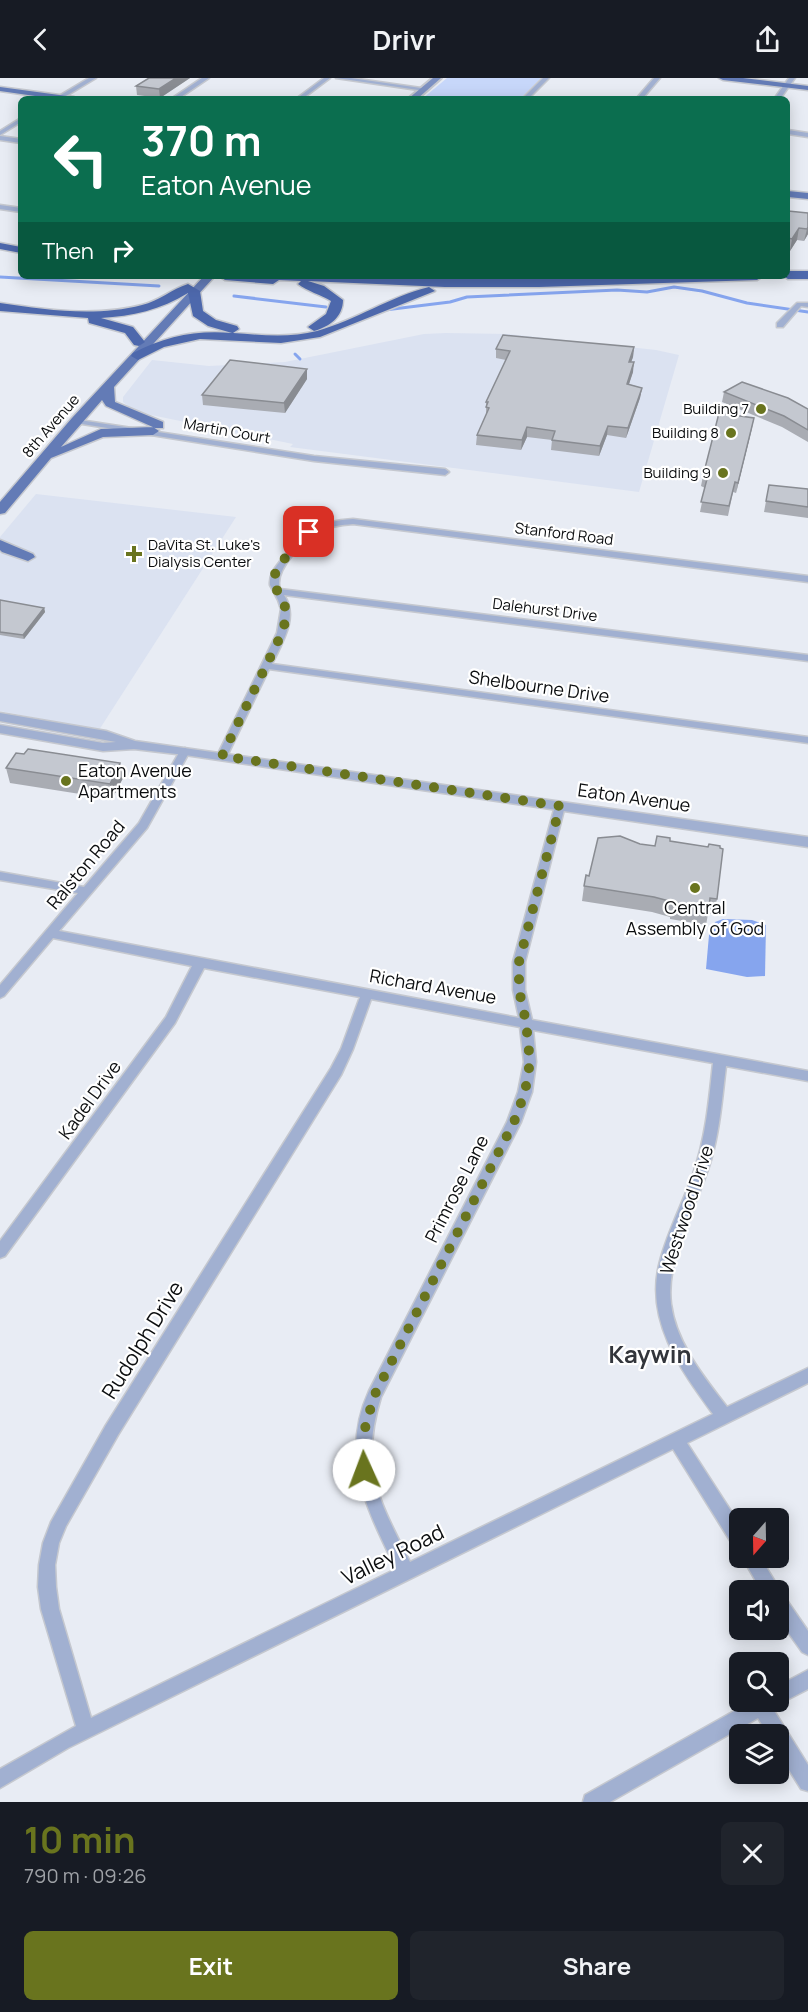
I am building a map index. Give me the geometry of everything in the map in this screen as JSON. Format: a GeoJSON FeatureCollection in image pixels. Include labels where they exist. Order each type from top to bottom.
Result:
{"type":"FeatureCollection","features":[{"type":"Feature","properties":{"kind":"highway"},"geometry":{"type":"LineString","coordinates":[[0,234],[18,237]]}},
{"type":"Feature","properties":{"kind":"highway"},"geometry":{"type":"LineString","coordinates":[[0,246],[18,249]]}},
{"type":"Feature","properties":{"kind":"highway"},"geometry":{"type":"LineString","coordinates":[[0,254],[18,255]]}},
{"type":"Feature","properties":{"kind":"highway"},"geometry":{"type":"LineString","coordinates":[[790,275],[808,275]]}},
{"type":"Feature","properties":{"kind":"highway"},"geometry":{"type":"LineString","coordinates":[[0,309],[69,314],[112,313],[161,303],[191,290],[197,313],[206,320],[227,328],[277,334],[309,329],[322,324],[337,309],[337,300],[312,286],[291,281],[265,279]]}},
{"type":"Feature","properties":{"kind":"highway"},"geometry":{"type":"LineString","coordinates":[[318,279],[377,282],[539,283]]}},
{"type":"Feature","properties":{"kind":"highway"},"geometry":{"type":"LineString","coordinates":[[0,309],[107,323],[129,330],[140,350],[182,336],[261,339],[304,337],[327,332],[408,295],[454,287],[664,279]]}},
{"type":"Feature","properties":{"kind":"main road"},"geometry":{"type":"LineString","coordinates":[[415,96],[437,78]]}},
{"type":"Feature","properties":{"kind":"main road"},"geometry":{"type":"LineString","coordinates":[[723,78],[789,82],[808,88]]}},
{"type":"Feature","properties":{"kind":"main road"},"geometry":{"type":"LineString","coordinates":[[0,89],[46,96]]}},
{"type":"Feature","properties":{"kind":"main road"},"geometry":{"type":"LineString","coordinates":[[790,194],[808,196]]}},
{"type":"Feature","properties":{"kind":"main road","name":"8th Avenue"},"geometry":{"type":"LineString","coordinates":[[0,510],[199,279]]}},
{"type":"Feature","properties":{"kind":"main road","name":"8th Avenue"},"geometry":{"type":"LineString","coordinates":[[191,290],[206,279]]}},
{"type":"Feature","properties":{"kind":"main road"},"geometry":{"type":"LineString","coordinates":[[108,386],[110,404],[156,428]]}},
{"type":"Feature","properties":{"kind":"main road"},"geometry":{"type":"LineString","coordinates":[[42,460],[83,439],[101,433],[156,428]]}},
{"type":"Feature","properties":{"kind":"main road"},"geometry":{"type":"LineString","coordinates":[[0,544],[28,557]]}},
{"type":"Feature","properties":{"kind":"street"},"geometry":{"type":"LineString","coordinates":[[62,96],[93,78]]}},
{"type":"Feature","properties":{"kind":"street"},"geometry":{"type":"LineString","coordinates":[[179,96],[206,78]]}},
{"type":"Feature","properties":{"kind":"street"},"geometry":{"type":"LineString","coordinates":[[303,96],[327,78]]}},
{"type":"Feature","properties":{"kind":"street"},"geometry":{"type":"LineString","coordinates":[[339,78],[424,88]]}},
{"type":"Feature","properties":{"kind":"street"},"geometry":{"type":"LineString","coordinates":[[528,96],[546,78]]}},
{"type":"Feature","properties":{"kind":"street"},"geometry":{"type":"LineString","coordinates":[[642,96],[657,78]]}},
{"type":"Feature","properties":{"kind":"street"},"geometry":{"type":"LineString","coordinates":[[779,96],[789,82]]}},
{"type":"Feature","properties":{"kind":"street"},"geometry":{"type":"LineString","coordinates":[[0,133],[18,122]]}},
{"type":"Feature","properties":{"kind":"street"},"geometry":{"type":"LineString","coordinates":[[790,132],[808,135]]}},
{"type":"Feature","properties":{"kind":"street"},"geometry":{"type":"LineString","coordinates":[[0,138],[18,141]]}},
{"type":"Feature","properties":{"kind":"street"},"geometry":{"type":"LineString","coordinates":[[4,207],[18,200]]}},
{"type":"Feature","properties":{"kind":"street"},"geometry":{"type":"LineString","coordinates":[[780,325],[797,306],[808,305]]}},
{"type":"Feature","properties":{"kind":"street","name":"Martin Court"},"geometry":{"type":"LineString","coordinates":[[79,418],[156,428],[271,452],[353,464],[374,464],[445,472]]}},
{"type":"Feature","properties":{"kind":"street","name":"Stanford Road"},"geometry":{"type":"LineString","coordinates":[[278,591],[273,582],[274,577],[296,543],[318,528],[342,522],[366,522],[808,579]]}},
{"type":"Feature","properties":{"kind":"street"},"geometry":{"type":"LineString","coordinates":[[222,756],[276,648],[286,618],[285,607],[278,591]]}},
{"type":"Feature","properties":{"kind":"street","name":"Dalehurst Drive"},"geometry":{"type":"LineString","coordinates":[[278,591],[808,658]]}},
{"type":"Feature","properties":{"kind":"street","name":"Shelbourne Drive"},"geometry":{"type":"LineString","coordinates":[[266,666],[808,740]]}},
{"type":"Feature","properties":{"kind":"street","name":"Eaton Avenue"},"geometry":{"type":"LineString","coordinates":[[0,717],[116,737],[134,745]]}},
{"type":"Feature","properties":{"kind":"street","name":"Eaton Avenue"},"geometry":{"type":"LineString","coordinates":[[0,729],[103,747],[134,745],[222,756],[808,842]]}},
{"type":"Feature","properties":{"kind":"street","name":"Ralston Road"},"geometry":{"type":"LineString","coordinates":[[0,993],[143,825],[185,751]]}},
{"type":"Feature","properties":{"kind":"street","name":"Primrose Lane"},"geometry":{"type":"LineString","coordinates":[[407,1573],[369,1494],[362,1457],[364,1432],[374,1396],[520,1107],[529,1077],[530,1062],[526,1022],[519,990],[519,962],[560,806]]}},
{"type":"Feature","properties":{"kind":"street"},"geometry":{"type":"LineString","coordinates":[[0,876],[87,891]]}},
{"type":"Feature","properties":{"kind":"street","name":"Richard Avenue"},"geometry":{"type":"LineString","coordinates":[[52,934],[808,1076]]}},
{"type":"Feature","properties":{"kind":"street","name":"Kadel Drive"},"geometry":{"type":"LineString","coordinates":[[0,1252],[171,1020],[183,1001],[200,963]]}},
{"type":"Feature","properties":{"kind":"street","name":"Rudolph Drive"},"geometry":{"type":"LineString","coordinates":[[86,1730],[50,1609],[47,1587],[47,1565],[51,1543],[59,1522],[112,1430],[336,1071],[347,1049],[367,994]]}},
{"type":"Feature","properties":{"kind":"street","name":"Westwood Drive"},"geometry":{"type":"LineString","coordinates":[[720,1059],[709,1146],[666,1262],[663,1296],[666,1319],[680,1356],[724,1416]]}},
{"type":"Feature","properties":{"kind":"street","name":"Valley Road"},"geometry":{"type":"LineString","coordinates":[[0,1779],[25,1762],[86,1730],[808,1375]]}},
{"type":"Feature","properties":{"kind":"street"},"geometry":{"type":"LineString","coordinates":[[676,1440],[729,1524]]}},
{"type":"Feature","properties":{"kind":"street"},"geometry":{"type":"LineString","coordinates":[[789,1618],[808,1646]]}},
{"type":"Feature","properties":{"kind":"street"},"geometry":{"type":"LineString","coordinates":[[789,1690],[808,1679]]}},
{"type":"Feature","properties":{"kind":"street"},"geometry":{"type":"LineString","coordinates":[[592,1802],[749,1712]]}},
{"type":"Feature","properties":{"kind":"street"},"geometry":{"type":"LineString","coordinates":[[789,1752],[808,1782]]}},
{"type":"Feature","properties":{"kind":"shaded area"},"geometry":{"type":"Polygon","coordinates":[[[447,78],[541,78],[523,96],[426,96],[447,78]]]}},
{"type":"Feature","properties":{"kind":"shaded area"},"geometry":{"type":"Polygon","coordinates":[[[424,334],[508,334],[656,350],[679,355],[639,492],[290,447],[293,444],[151,415],[129,407],[123,402],[123,397],[152,360],[209,366],[285,362],[424,334]]]}},
{"type":"Feature","properties":{"kind":"shaded area"},"geometry":{"type":"Polygon","coordinates":[[[36,494],[236,517],[99,730],[0,711],[0,537],[36,494]]]}},
{"type":"Feature","properties":{"kind":"water"},"geometry":{"type":"Polygon","coordinates":[[[723,919],[752,920],[766,925],[765,976],[747,977],[706,969],[709,935],[715,922],[723,919]]]}},
{"type":"Feature","properties":{"kind":"building"},"geometry":{"type":"Polygon","coordinates":[[[149,78],[176,78],[159,89],[136,86],[149,78]]]}},
{"type":"Feature","properties":{"kind":"building"},"geometry":{"type":"Polygon","coordinates":[[[790,211],[808,213],[807,229],[799,228],[792,239],[790,238],[790,211]]]}},
{"type":"Feature","properties":{"kind":"building"},"geometry":{"type":"Polygon","coordinates":[[[503,335],[634,347],[629,362],[634,362],[627,384],[642,388],[628,428],[608,426],[600,446],[552,440],[555,431],[527,427],[522,440],[477,435],[489,408],[486,407],[488,402],[486,402],[510,351],[496,349],[503,335]]]}},
{"type":"Feature","properties":{"kind":"building"},"geometry":{"type":"Polygon","coordinates":[[[230,360],[307,369],[284,403],[202,395],[230,360]]]}},
{"type":"Feature","properties":{"kind":"building"},"geometry":{"type":"Polygon","coordinates":[[[742,382],[788,398],[808,409],[808,430],[784,416],[724,392],[742,382]]]}},
{"type":"Feature","properties":{"kind":"building"},"geometry":{"type":"Polygon","coordinates":[[[719,413],[754,418],[738,483],[735,482],[729,506],[701,502],[707,479],[703,476],[719,413]]]}},
{"type":"Feature","properties":{"kind":"building"},"geometry":{"type":"Polygon","coordinates":[[[769,485],[808,489],[808,507],[766,501],[769,485]]]}},
{"type":"Feature","properties":{"kind":"building"},"geometry":{"type":"Polygon","coordinates":[[[0,600],[44,608],[23,635],[0,632],[0,600]]]}},
{"type":"Feature","properties":{"kind":"building"},"geometry":{"type":"Polygon","coordinates":[[[28,749],[120,763],[110,784],[6,768],[16,753],[24,754],[28,749]]]}},
{"type":"Feature","properties":{"kind":"building","name":"Central Assembly of God"},"geometry":{"type":"Polygon","coordinates":[[[620,836],[640,844],[655,846],[657,836],[670,838],[670,841],[708,847],[709,844],[720,846],[723,849],[717,899],[710,898],[709,910],[672,904],[673,902],[654,897],[584,886],[586,875],[589,876],[598,838],[620,836]]]}},
{"type":"Feature","properties":{"kind":"waterway"},"geometry":{"type":"LineString","coordinates":[[0,277],[18,278]]}},
{"type":"Feature","properties":{"kind":"waterway"},"geometry":{"type":"LineString","coordinates":[[35,279],[159,286]]}},
{"type":"Feature","properties":{"kind":"waterway"},"geometry":{"type":"LineString","coordinates":[[385,310],[450,302],[467,297],[617,290],[647,292],[674,287],[702,291],[747,303],[808,312]]}},
{"type":"Feature","properties":{"kind":"waterway"},"geometry":{"type":"LineString","coordinates":[[234,296],[326,307]]}},
{"type":"Feature","properties":{"kind":"waterway"},"geometry":{"type":"LineString","coordinates":[[295,354],[300,359]]}},
{"type":"Feature","properties":{"kind":"place","name":"Building 7"},"geometry":{"type":"Point","coordinates":[761,409]}},
{"type":"Feature","properties":{"kind":"place","name":"Building 8"},"geometry":{"type":"Point","coordinates":[731,433]}},
{"type":"Feature","properties":{"kind":"place","name":"Building 9"},"geometry":{"type":"Point","coordinates":[723,473]}},
{"type":"Feature","properties":{"kind":"place","name":"DaVita St. Luke's Dialysis Center"},"geometry":{"type":"Point","coordinates":[134,554]}},
{"type":"Feature","properties":{"kind":"place","name":"Eaton Avenue Apartments"},"geometry":{"type":"Point","coordinates":[66,781]}},
{"type":"Feature","properties":{"kind":"place","name":"Central Assembly of God"},"geometry":{"type":"Point","coordinates":[695,888]}},
{"type":"Feature","properties":{"kind":"district","name":"Kaywin"},"geometry":{"type":"Point","coordinates":[650,1355]}},
{"type":"Feature","properties":{"kind":"route"},"geometry":{"type":"LineString","coordinates":[[309,532],[296,543],[274,577],[273,582],[285,607],[286,618],[282,633],[222,756],[560,806],[519,962],[519,990],[526,1022],[530,1062],[525,1092],[514,1122],[374,1396],[364,1432],[362,1457],[364,1470]]}}]}
